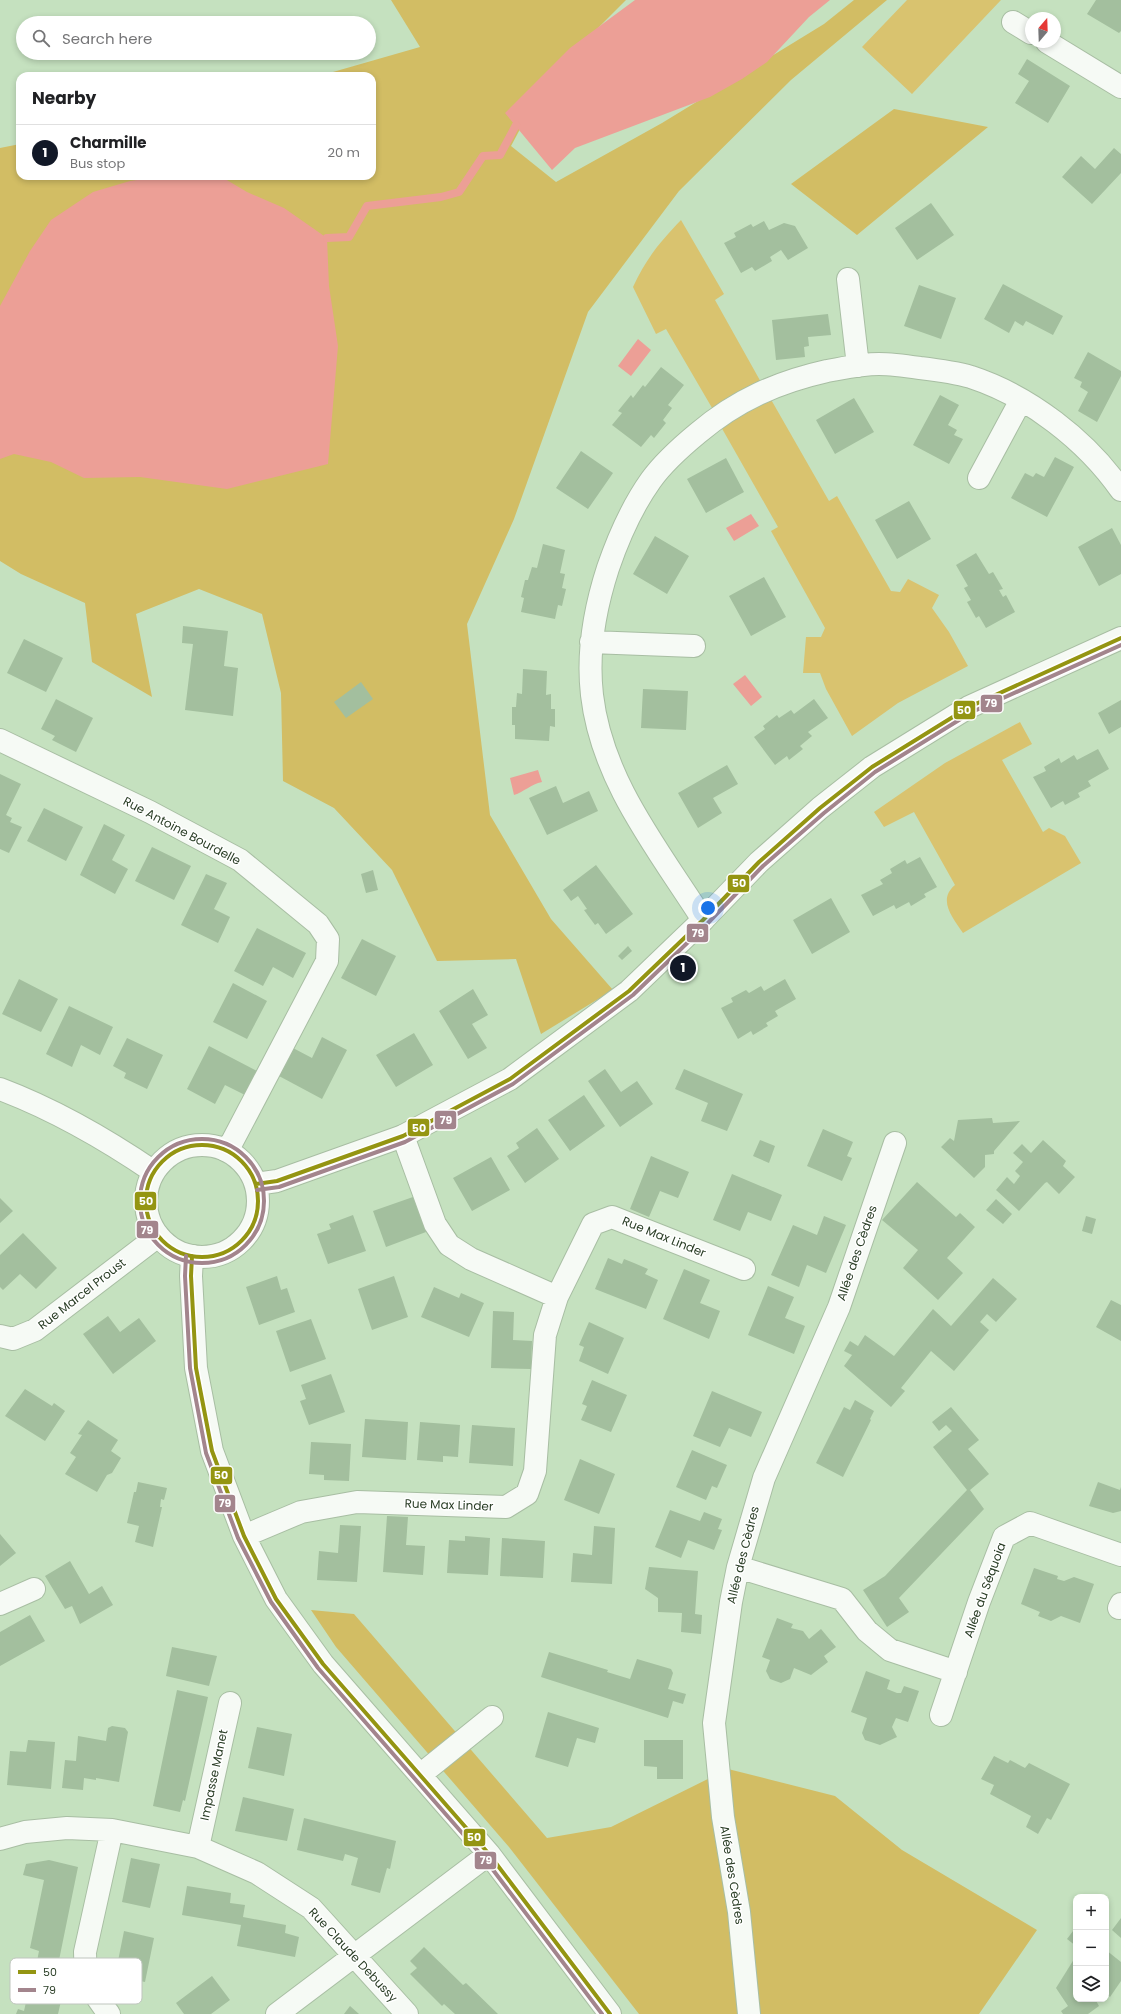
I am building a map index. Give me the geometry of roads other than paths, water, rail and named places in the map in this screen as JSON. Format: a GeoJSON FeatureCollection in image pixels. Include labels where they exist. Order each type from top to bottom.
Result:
{"type":"FeatureCollection","features":[{"type":"Feature","properties":{"kind":"street"},"geometry":{"type":"LineString","coordinates":[[1057,48],[1121,87]]}},
{"type":"Feature","properties":{"kind":"street"},"geometry":{"type":"LineString","coordinates":[[848,279],[858,366]]}},
{"type":"Feature","properties":{"kind":"street"},"geometry":{"type":"LineString","coordinates":[[703,920],[656,851],[617,782],[598,732],[591,694],[591,642],[600,594],[620,532],[652,478],[675,453],[710,423],[741,402],[772,386],[808,375],[858,366],[879,364],[942,371],[972,378],[1021,400],[1061,427],[1091,452],[1121,490]]}},
{"type":"Feature","properties":{"kind":"street"},"geometry":{"type":"LineString","coordinates":[[979,478],[1021,400]]}},
{"type":"Feature","properties":{"kind":"street"},"geometry":{"type":"LineString","coordinates":[[256,1184],[277,1181],[403,1136],[510,1079],[629,991],[703,920],[759,862],[820,808],[872,767],[968,707],[1121,638]]}},
{"type":"Feature","properties":{"kind":"street"},"geometry":{"type":"LineString","coordinates":[[591,642],[694,646]]}},
{"type":"Feature","properties":{"kind":"street","name":"Rue Antoine Bourdelle"},"geometry":{"type":"LineString","coordinates":[[0,740],[150,812],[240,860],[318,924],[328,939],[327,961],[232,1142],[225,1150]]}},
{"type":"Feature","properties":{"kind":"street"},"geometry":{"type":"LineString","coordinates":[[0,1089],[92,1133],[154,1172]]}},
{"type":"Feature","properties":{"kind":"street"},"geometry":{"type":"LineString","coordinates":[[403,1136],[435,1224],[449,1245],[471,1259],[557,1297]]}},
{"type":"Feature","properties":{"kind":"street","name":"Allée des Cèdres"},"geometry":{"type":"LineString","coordinates":[[749,2014],[739,1912],[723,1817],[714,1723],[731,1602],[738,1566],[764,1478],[838,1307],[895,1143]]}},
{"type":"Feature","properties":{"kind":"street"},"geometry":{"type":"LineString","coordinates":[[202,1145],[218,1147],[225,1150],[242,1161],[256,1184],[258,1198],[257,1213],[253,1226],[245,1238],[234,1248],[221,1254],[207,1257],[192,1256],[170,1247],[158,1236],[148,1216],[146,1200],[148,1186],[154,1172],[165,1159],[186,1148],[202,1145]]}},
{"type":"Feature","properties":{"kind":"street","name":"Rue Max Linder"},"geometry":{"type":"LineString","coordinates":[[244,1536],[301,1512],[357,1502],[506,1507],[527,1494],[535,1471],[544,1335],[557,1297],[593,1224],[612,1217],[744,1269]]}},
{"type":"Feature","properties":{"kind":"street","name":"Rue Marcel Proust"},"geometry":{"type":"LineString","coordinates":[[0,1336],[13,1339],[35,1330],[158,1236]]}},
{"type":"Feature","properties":{"kind":"street"},"geometry":{"type":"LineString","coordinates":[[192,1256],[191,1276],[199,1383],[212,1451],[244,1536],[280,1605],[323,1664],[489,1854],[610,2014]]}},
{"type":"Feature","properties":{"kind":"street","name":"Allée du Séquoia"},"geometry":{"type":"LineString","coordinates":[[941,1715],[979,1602],[1004,1537],[1030,1523],[1121,1556]]}},
{"type":"Feature","properties":{"kind":"street"},"geometry":{"type":"LineString","coordinates":[[738,1566],[842,1599],[867,1631],[890,1650],[956,1672]]}},
{"type":"Feature","properties":{"kind":"street"},"geometry":{"type":"LineString","coordinates":[[0,1604],[34,1589]]}},
{"type":"Feature","properties":{"kind":"street","name":"Impasse Manet"},"geometry":{"type":"LineString","coordinates":[[198,1847],[230,1704]]}},
{"type":"Feature","properties":{"kind":"street"},"geometry":{"type":"LineString","coordinates":[[420,1775],[492,1717]]}},
{"type":"Feature","properties":{"kind":"street","name":"Rue Claude Debussy"},"geometry":{"type":"LineString","coordinates":[[0,1839],[25,1832],[67,1828],[112,1830],[198,1847],[257,1873],[311,1908],[407,2014]]}},
{"type":"Feature","properties":{"kind":"street"},"geometry":{"type":"LineString","coordinates":[[85,1958],[85,1952],[112,1830]]}},
{"type":"Feature","properties":{"kind":"street"},"geometry":{"type":"LineString","coordinates":[[277,2014],[354,1954],[489,1854]]}},
{"type":"Feature","properties":{"kind":"street"},"geometry":{"type":"LineString","coordinates":[[102,2004],[109,2014]]}},
{"type":"Feature","properties":{"kind":"waterway"},"geometry":{"type":"LineString","coordinates":[[327,238],[349,237],[367,206],[441,197],[459,192],[483,156],[500,155],[516,125]]}},
{"type":"Feature","properties":{"kind":"place","name":"Charmille"},"geometry":{"type":"Point","coordinates":[683,968]}}]}
